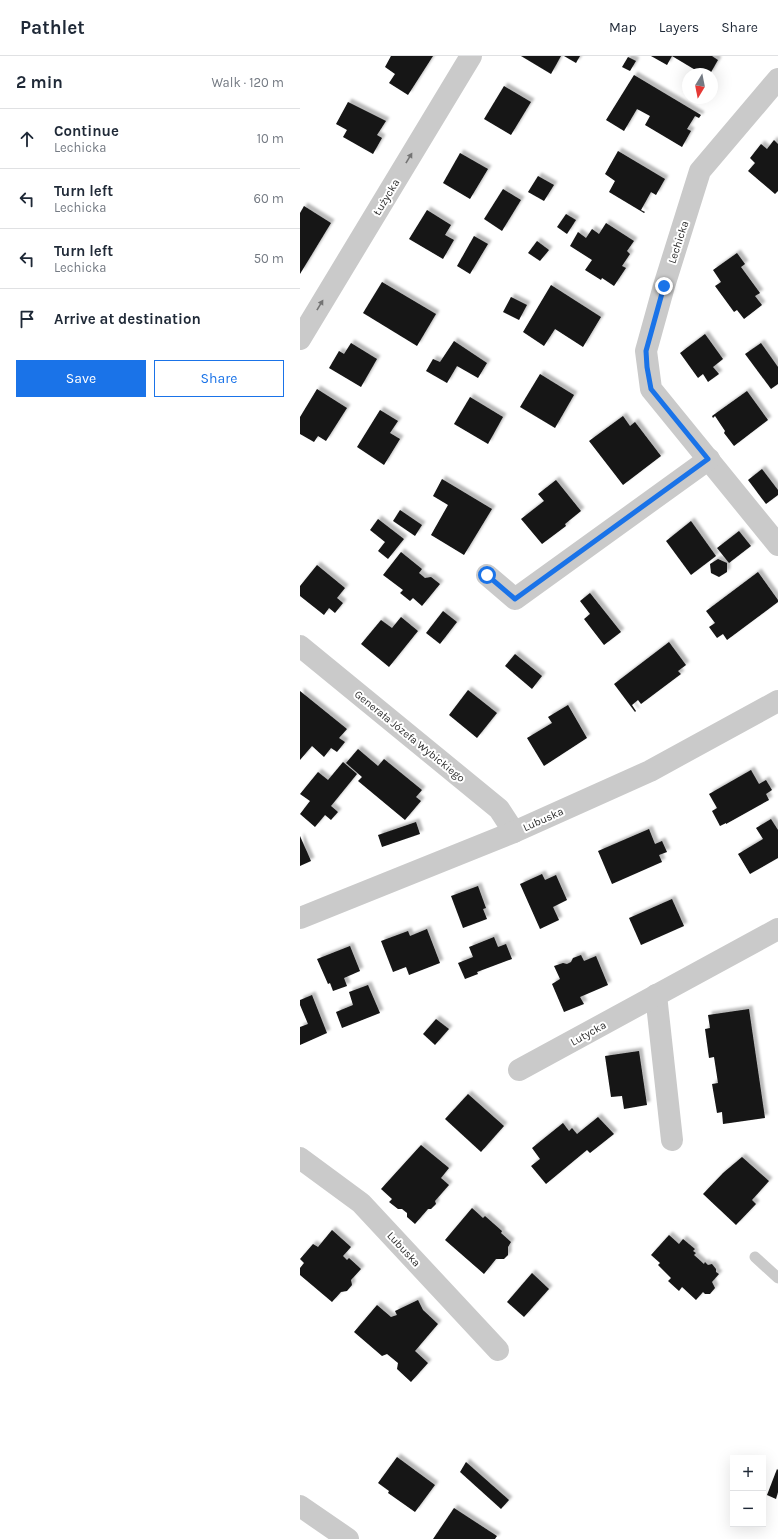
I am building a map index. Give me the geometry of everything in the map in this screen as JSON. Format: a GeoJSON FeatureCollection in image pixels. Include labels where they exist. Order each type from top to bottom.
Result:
{"type":"FeatureCollection","features":[{"type":"Feature","properties":{"kind":"street","name":"Łużycka"},"geometry":{"type":"LineString","coordinates":[[300,339],[471,56]]}},
{"type":"Feature","properties":{"kind":"street","name":"Lechicka"},"geometry":{"type":"LineString","coordinates":[[778,79],[700,171],[664,286],[646,351],[651,389],[778,545]]}},
{"type":"Feature","properties":{"kind":"street"},"geometry":{"type":"LineString","coordinates":[[487,575],[515,599],[708,459]]}},
{"type":"Feature","properties":{"kind":"street","name":"Generała Józefa Wybickiego"},"geometry":{"type":"LineString","coordinates":[[300,646],[499,809],[514,832]]}},
{"type":"Feature","properties":{"kind":"street","name":"Lubuska"},"geometry":{"type":"LineString","coordinates":[[300,918],[514,832],[650,771],[778,701]]}},
{"type":"Feature","properties":{"kind":"street","name":"Lutycka"},"geometry":{"type":"LineString","coordinates":[[519,1070],[778,928]]}},
{"type":"Feature","properties":{"kind":"street"},"geometry":{"type":"LineString","coordinates":[[656,995],[672,1140]]}},
{"type":"Feature","properties":{"kind":"street","name":"Lubuska"},"geometry":{"type":"LineString","coordinates":[[300,1158],[361,1203],[498,1350]]}},
{"type":"Feature","properties":{"kind":"street"},"geometry":{"type":"LineString","coordinates":[[300,1506],[348,1539]]}},
{"type":"Feature","properties":{"kind":"lane"},"geometry":{"type":"LineString","coordinates":[[755,1256],[778,1278]]}},
{"type":"Feature","properties":{"kind":"building"},"geometry":{"type":"Polygon","coordinates":[[[391,56],[433,56],[408,95],[389,83],[395,74],[385,67],[391,56]]]}},
{"type":"Feature","properties":{"kind":"building"},"geometry":{"type":"Polygon","coordinates":[[[521,56],[561,56],[551,74],[521,56]]]}},
{"type":"Feature","properties":{"kind":"building"},"geometry":{"type":"Polygon","coordinates":[[[564,56],[580,56],[576,63],[564,56]]]}},
{"type":"Feature","properties":{"kind":"building"},"geometry":{"type":"Polygon","coordinates":[[[651,56],[672,56],[667,65],[651,56]]]}},
{"type":"Feature","properties":{"kind":"building"},"geometry":{"type":"Polygon","coordinates":[[[672,56],[712,56],[718,60],[713,68],[692,68],[672,56]]]}},
{"type":"Feature","properties":{"kind":"building"},"geometry":{"type":"Polygon","coordinates":[[[628,57],[636,61],[630,71],[622,67],[628,57]]]}},
{"type":"Feature","properties":{"kind":"building"},"geometry":{"type":"Polygon","coordinates":[[[634,75],[701,115],[699,118],[695,116],[687,129],[691,131],[682,147],[645,125],[650,116],[637,109],[624,131],[606,120],[634,75]]]}},
{"type":"Feature","properties":{"kind":"building"},"geometry":{"type":"Polygon","coordinates":[[[504,86],[531,102],[511,135],[484,119],[504,86]]]}},
{"type":"Feature","properties":{"kind":"building"},"geometry":{"type":"Polygon","coordinates":[[[348,102],[386,121],[377,135],[382,138],[373,154],[343,137],[347,130],[336,124],[348,102]]]}},
{"type":"Feature","properties":{"kind":"building"},"geometry":{"type":"Polygon","coordinates":[[[774,140],[778,144],[778,191],[775,194],[748,171],[755,163],[750,158],[761,144],[767,149],[774,140]]]}},
{"type":"Feature","properties":{"kind":"building"},"geometry":{"type":"Polygon","coordinates":[[[618,151],[665,179],[656,195],[651,192],[641,210],[645,212],[644,213],[609,192],[615,181],[605,174],[618,151]]]}},
{"type":"Feature","properties":{"kind":"building"},"geometry":{"type":"Polygon","coordinates":[[[460,153],[488,169],[470,199],[443,183],[460,153]]]}},
{"type":"Feature","properties":{"kind":"building"},"geometry":{"type":"Polygon","coordinates":[[[538,176],[554,185],[544,201],[528,192],[538,176]]]}},
{"type":"Feature","properties":{"kind":"building"},"geometry":{"type":"Polygon","coordinates":[[[503,189],[521,200],[502,231],[484,219],[503,189]]]}},
{"type":"Feature","properties":{"kind":"building"},"geometry":{"type":"Polygon","coordinates":[[[304,206],[331,223],[300,274],[300,213],[304,206]]]}},
{"type":"Feature","properties":{"kind":"building"},"geometry":{"type":"Polygon","coordinates":[[[427,210],[451,225],[445,235],[454,240],[443,259],[409,239],[427,210]]]}},
{"type":"Feature","properties":{"kind":"building"},"geometry":{"type":"Polygon","coordinates":[[[566,214],[576,220],[567,234],[557,227],[566,214]]]}},
{"type":"Feature","properties":{"kind":"building"},"geometry":{"type":"Polygon","coordinates":[[[606,223],[634,241],[627,251],[630,254],[622,266],[626,268],[614,286],[602,278],[601,280],[585,270],[592,260],[570,246],[578,232],[586,238],[592,229],[599,234],[606,223]]]}},
{"type":"Feature","properties":{"kind":"building"},"geometry":{"type":"Polygon","coordinates":[[[474,236],[488,244],[470,274],[457,266],[474,236]]]}},
{"type":"Feature","properties":{"kind":"building"},"geometry":{"type":"Polygon","coordinates":[[[537,241],[549,250],[540,261],[528,253],[537,241]]]}},
{"type":"Feature","properties":{"kind":"building"},"geometry":{"type":"Polygon","coordinates":[[[737,253],[745,264],[741,267],[760,293],[755,296],[762,305],[744,319],[737,310],[734,312],[715,286],[721,282],[713,270],[737,253]]]}},
{"type":"Feature","properties":{"kind":"building"},"geometry":{"type":"Polygon","coordinates":[[[382,282],[436,314],[417,346],[363,313],[382,282]]]}},
{"type":"Feature","properties":{"kind":"building"},"geometry":{"type":"Polygon","coordinates":[[[551,285],[601,317],[583,347],[555,329],[544,346],[523,332],[551,285]]]}},
{"type":"Feature","properties":{"kind":"building"},"geometry":{"type":"Polygon","coordinates":[[[511,297],[527,305],[519,320],[503,312],[511,297]]]}},
{"type":"Feature","properties":{"kind":"building"},"geometry":{"type":"Polygon","coordinates":[[[705,334],[723,359],[713,367],[719,374],[708,382],[703,374],[698,378],[680,353],[705,334]]]}},
{"type":"Feature","properties":{"kind":"building"},"geometry":{"type":"Polygon","coordinates":[[[454,341],[487,363],[478,378],[457,366],[447,383],[426,371],[433,359],[440,362],[454,341]]]}},
{"type":"Feature","properties":{"kind":"building"},"geometry":{"type":"Polygon","coordinates":[[[351,343],[377,359],[361,387],[329,368],[339,351],[344,354],[351,343]]]}},
{"type":"Feature","properties":{"kind":"building"},"geometry":{"type":"Polygon","coordinates":[[[761,343],[778,367],[778,384],[771,389],[745,354],[761,343]]]}},
{"type":"Feature","properties":{"kind":"building"},"geometry":{"type":"Polygon","coordinates":[[[540,374],[574,395],[555,428],[520,407],[540,374]]]}},
{"type":"Feature","properties":{"kind":"building"},"geometry":{"type":"Polygon","coordinates":[[[317,389],[347,408],[326,441],[318,436],[314,442],[300,434],[300,417],[317,389]]]}},
{"type":"Feature","properties":{"kind":"building"},"geometry":{"type":"Polygon","coordinates":[[[747,391],[768,420],[734,446],[724,433],[725,431],[715,416],[713,418],[712,416],[747,391]]]}},
{"type":"Feature","properties":{"kind":"building"},"geometry":{"type":"Polygon","coordinates":[[[470,397],[503,417],[488,444],[454,424],[470,397]]]}},
{"type":"Feature","properties":{"kind":"building"},"geometry":{"type":"Polygon","coordinates":[[[380,410],[398,421],[390,433],[400,439],[384,465],[357,447],[380,410]]]}},
{"type":"Feature","properties":{"kind":"building"},"geometry":{"type":"Polygon","coordinates":[[[623,416],[630,426],[635,422],[661,456],[623,485],[589,441],[623,416]]]}},
{"type":"Feature","properties":{"kind":"building"},"geometry":{"type":"Polygon","coordinates":[[[762,469],[778,490],[778,495],[766,504],[748,480],[762,469]]]}},
{"type":"Feature","properties":{"kind":"building"},"geometry":{"type":"Polygon","coordinates":[[[442,479],[492,509],[464,555],[431,535],[448,505],[433,496],[442,479]]]}},
{"type":"Feature","properties":{"kind":"building"},"geometry":{"type":"Polygon","coordinates":[[[556,480],[581,511],[565,524],[566,526],[542,544],[521,519],[544,501],[538,494],[556,480]]]}},
{"type":"Feature","properties":{"kind":"building"},"geometry":{"type":"Polygon","coordinates":[[[400,510],[422,525],[415,536],[393,521],[400,510]]]}},
{"type":"Feature","properties":{"kind":"building"},"geometry":{"type":"Polygon","coordinates":[[[378,519],[404,539],[388,559],[378,551],[385,542],[370,530],[378,519]]]}},
{"type":"Feature","properties":{"kind":"building"},"geometry":{"type":"Polygon","coordinates":[[[691,521],[716,556],[691,575],[666,541],[691,521]]]}},
{"type":"Feature","properties":{"kind":"building"},"geometry":{"type":"Polygon","coordinates":[[[739,531],[751,546],[729,563],[717,548],[739,531]]]}},
{"type":"Feature","properties":{"kind":"building"},"geometry":{"type":"Polygon","coordinates":[[[401,552],[422,569],[419,573],[425,578],[431,577],[440,584],[422,606],[413,598],[410,601],[400,593],[403,590],[383,575],[401,552]]]}},
{"type":"Feature","properties":{"kind":"building"},"geometry":{"type":"Polygon","coordinates":[[[718,559],[727,563],[727,572],[719,577],[711,573],[710,564],[718,559]]]}},
{"type":"Feature","properties":{"kind":"building"},"geometry":{"type":"Polygon","coordinates":[[[317,565],[345,588],[337,598],[343,603],[335,613],[329,608],[324,615],[300,596],[300,586],[317,565]]]}},
{"type":"Feature","properties":{"kind":"building"},"geometry":{"type":"Polygon","coordinates":[[[758,572],[778,602],[727,640],[723,634],[717,638],[709,627],[715,623],[706,611],[758,572]]]}},
{"type":"Feature","properties":{"kind":"building"},"geometry":{"type":"Polygon","coordinates":[[[590,593],[621,632],[604,645],[584,619],[590,614],[580,601],[590,593]]]}},
{"type":"Feature","properties":{"kind":"building"},"geometry":{"type":"Polygon","coordinates":[[[443,611],[457,622],[440,644],[426,633],[443,611]]]}},
{"type":"Feature","properties":{"kind":"building"},"geometry":{"type":"Polygon","coordinates":[[[401,617],[418,631],[389,667],[361,644],[381,620],[392,628],[401,617]]]}},
{"type":"Feature","properties":{"kind":"building"},"geometry":{"type":"Polygon","coordinates":[[[669,642],[686,665],[678,671],[681,674],[641,704],[638,700],[632,705],[636,711],[635,712],[614,684],[669,642]]]}},
{"type":"Feature","properties":{"kind":"building"},"geometry":{"type":"Polygon","coordinates":[[[515,654],[542,676],[532,689],[505,666],[515,654]]]}},
{"type":"Feature","properties":{"kind":"building"},"geometry":{"type":"Polygon","coordinates":[[[468,690],[497,713],[477,738],[449,715],[468,690]]]}},
{"type":"Feature","properties":{"kind":"building"},"geometry":{"type":"Polygon","coordinates":[[[300,691],[347,729],[339,738],[345,742],[337,752],[331,748],[324,757],[312,746],[300,760],[300,691]]]}},
{"type":"Feature","properties":{"kind":"building"},"geometry":{"type":"Polygon","coordinates":[[[568,705],[587,738],[544,766],[527,738],[552,723],[548,717],[568,705]]]}},
{"type":"Feature","properties":{"kind":"building"},"geometry":{"type":"Polygon","coordinates":[[[358,749],[378,766],[384,759],[422,790],[416,797],[421,801],[405,820],[358,781],[362,777],[346,763],[358,749]]]}},
{"type":"Feature","properties":{"kind":"building"},"geometry":{"type":"Polygon","coordinates":[[[343,762],[357,774],[331,806],[338,812],[331,820],[325,815],[315,827],[300,814],[310,801],[300,794],[318,772],[328,780],[343,762]]]}},
{"type":"Feature","properties":{"kind":"building"},"geometry":{"type":"Polygon","coordinates":[[[751,770],[759,784],[766,780],[772,790],[766,794],[769,800],[720,826],[712,811],[717,808],[709,794],[751,770]]]}},
{"type":"Feature","properties":{"kind":"building"},"geometry":{"type":"Polygon","coordinates":[[[771,819],[778,830],[778,858],[750,874],[738,854],[763,839],[756,828],[771,819]]]}},
{"type":"Feature","properties":{"kind":"building"},"geometry":{"type":"Polygon","coordinates":[[[416,822],[420,834],[382,847],[378,835],[416,822]]]}},
{"type":"Feature","properties":{"kind":"building"},"geometry":{"type":"Polygon","coordinates":[[[649,829],[655,844],[662,841],[667,852],[659,855],[662,862],[612,884],[598,851],[649,829]]]}},
{"type":"Feature","properties":{"kind":"building"},"geometry":{"type":"Polygon","coordinates":[[[300,836],[311,861],[300,866],[300,836]]]}},
{"type":"Feature","properties":{"kind":"building"},"geometry":{"type":"Polygon","coordinates":[[[542,874],[545,880],[556,875],[567,900],[553,907],[559,920],[540,929],[520,884],[542,874]]]}},
{"type":"Feature","properties":{"kind":"building"},"geometry":{"type":"Polygon","coordinates":[[[478,886],[486,908],[483,909],[487,919],[463,928],[451,896],[478,886]]]}},
{"type":"Feature","properties":{"kind":"building"},"geometry":{"type":"Polygon","coordinates":[[[672,899],[684,926],[641,945],[629,918],[672,899]]]}},
{"type":"Feature","properties":{"kind":"building"},"geometry":{"type":"Polygon","coordinates":[[[427,929],[440,963],[409,975],[406,967],[393,972],[381,941],[408,931],[410,936],[427,929]]]}},
{"type":"Feature","properties":{"kind":"building"},"geometry":{"type":"Polygon","coordinates":[[[494,937],[498,947],[506,944],[512,959],[477,972],[478,974],[465,979],[458,963],[473,957],[469,947],[494,937]]]}},
{"type":"Feature","properties":{"kind":"building"},"geometry":{"type":"Polygon","coordinates":[[[350,946],[360,971],[344,978],[347,986],[333,991],[330,983],[328,984],[317,959],[350,946]]]}},
{"type":"Feature","properties":{"kind":"building"},"geometry":{"type":"Polygon","coordinates":[[[581,955],[584,961],[596,956],[608,985],[580,997],[584,1004],[564,1012],[552,984],[560,979],[554,966],[563,963],[567,964],[571,962],[573,958],[581,955]]]}},
{"type":"Feature","properties":{"kind":"building"},"geometry":{"type":"Polygon","coordinates":[[[368,985],[380,1013],[342,1028],[336,1012],[353,1005],[349,992],[368,985]]]}},
{"type":"Feature","properties":{"kind":"building"},"geometry":{"type":"Polygon","coordinates":[[[312,995],[327,1033],[300,1045],[300,1027],[308,1024],[300,1005],[300,1000],[312,995]]]}},
{"type":"Feature","properties":{"kind":"building"},"geometry":{"type":"Polygon","coordinates":[[[749,1009],[765,1118],[723,1124],[722,1112],[717,1113],[712,1084],[718,1083],[714,1057],[709,1058],[705,1029],[710,1028],[708,1015],[749,1009]]]}},
{"type":"Feature","properties":{"kind":"building"},"geometry":{"type":"Polygon","coordinates":[[[436,1019],[449,1029],[435,1045],[423,1034],[436,1019]]]}},
{"type":"Feature","properties":{"kind":"building"},"geometry":{"type":"Polygon","coordinates":[[[639,1051],[647,1105],[624,1109],[622,1096],[611,1097],[605,1056],[639,1051]]]}},
{"type":"Feature","properties":{"kind":"building"},"geometry":{"type":"Polygon","coordinates":[[[468,1094],[504,1126],[481,1152],[445,1119],[468,1094]]]}},
{"type":"Feature","properties":{"kind":"building"},"geometry":{"type":"Polygon","coordinates":[[[598,1117],[614,1134],[590,1153],[587,1150],[546,1184],[531,1166],[540,1159],[532,1148],[563,1123],[569,1131],[572,1128],[577,1134],[598,1117]]]}},
{"type":"Feature","properties":{"kind":"building"},"geometry":{"type":"Polygon","coordinates":[[[421,1145],[449,1168],[441,1178],[449,1185],[435,1201],[436,1204],[431,1209],[428,1209],[415,1224],[407,1217],[407,1213],[402,1209],[398,1209],[389,1202],[392,1199],[381,1189],[421,1145]]]}},
{"type":"Feature","properties":{"kind":"building"},"geometry":{"type":"Polygon","coordinates":[[[742,1157],[769,1181],[752,1200],[756,1204],[736,1225],[703,1194],[723,1173],[742,1157]]]}},
{"type":"Feature","properties":{"kind":"building"},"geometry":{"type":"Polygon","coordinates":[[[472,1208],[483,1218],[485,1216],[502,1231],[501,1233],[511,1242],[508,1247],[508,1255],[504,1259],[496,1259],[484,1274],[445,1240],[472,1208]]]}},
{"type":"Feature","properties":{"kind":"building"},"geometry":{"type":"Polygon","coordinates":[[[332,1230],[351,1247],[343,1256],[347,1260],[349,1258],[361,1269],[351,1280],[352,1285],[347,1291],[341,1292],[332,1302],[300,1275],[300,1268],[304,1263],[300,1259],[313,1244],[318,1247],[332,1230]]]}},
{"type":"Feature","properties":{"kind":"building"},"geometry":{"type":"Polygon","coordinates":[[[669,1235],[679,1244],[683,1239],[695,1249],[693,1251],[696,1253],[694,1255],[704,1264],[705,1262],[708,1265],[712,1264],[716,1269],[716,1272],[719,1274],[712,1282],[715,1288],[710,1294],[705,1294],[703,1292],[696,1300],[682,1287],[679,1291],[668,1281],[671,1278],[658,1265],[660,1263],[651,1255],[669,1235]]]}},
{"type":"Feature","properties":{"kind":"building"},"geometry":{"type":"Polygon","coordinates":[[[532,1273],[549,1289],[524,1317],[507,1302],[532,1273]]]}},
{"type":"Feature","properties":{"kind":"building"},"geometry":{"type":"Polygon","coordinates":[[[418,1300],[423,1310],[438,1324],[415,1351],[428,1363],[411,1382],[397,1369],[398,1363],[387,1354],[382,1356],[354,1332],[377,1305],[391,1317],[397,1315],[395,1311],[418,1300]]]}},
{"type":"Feature","properties":{"kind":"building"},"geometry":{"type":"Polygon","coordinates":[[[397,1457],[435,1485],[415,1512],[388,1493],[389,1491],[378,1483],[397,1457]]]}},
{"type":"Feature","properties":{"kind":"building"},"geometry":{"type":"Polygon","coordinates":[[[466,1462],[509,1500],[501,1509],[460,1472],[466,1462]]]}},
{"type":"Feature","properties":{"kind":"building"},"geometry":{"type":"Polygon","coordinates":[[[777,1469],[778,1492],[776,1499],[767,1495],[777,1469]]]}},
{"type":"Feature","properties":{"kind":"building"},"geometry":{"type":"Polygon","coordinates":[[[454,1508],[497,1536],[495,1539],[433,1539],[454,1508]]]}},
{"type":"Feature","properties":{"kind":"route"},"geometry":{"type":"LineString","coordinates":[[487,575],[515,599],[708,459],[651,389],[646,351],[664,286]]}}]}
